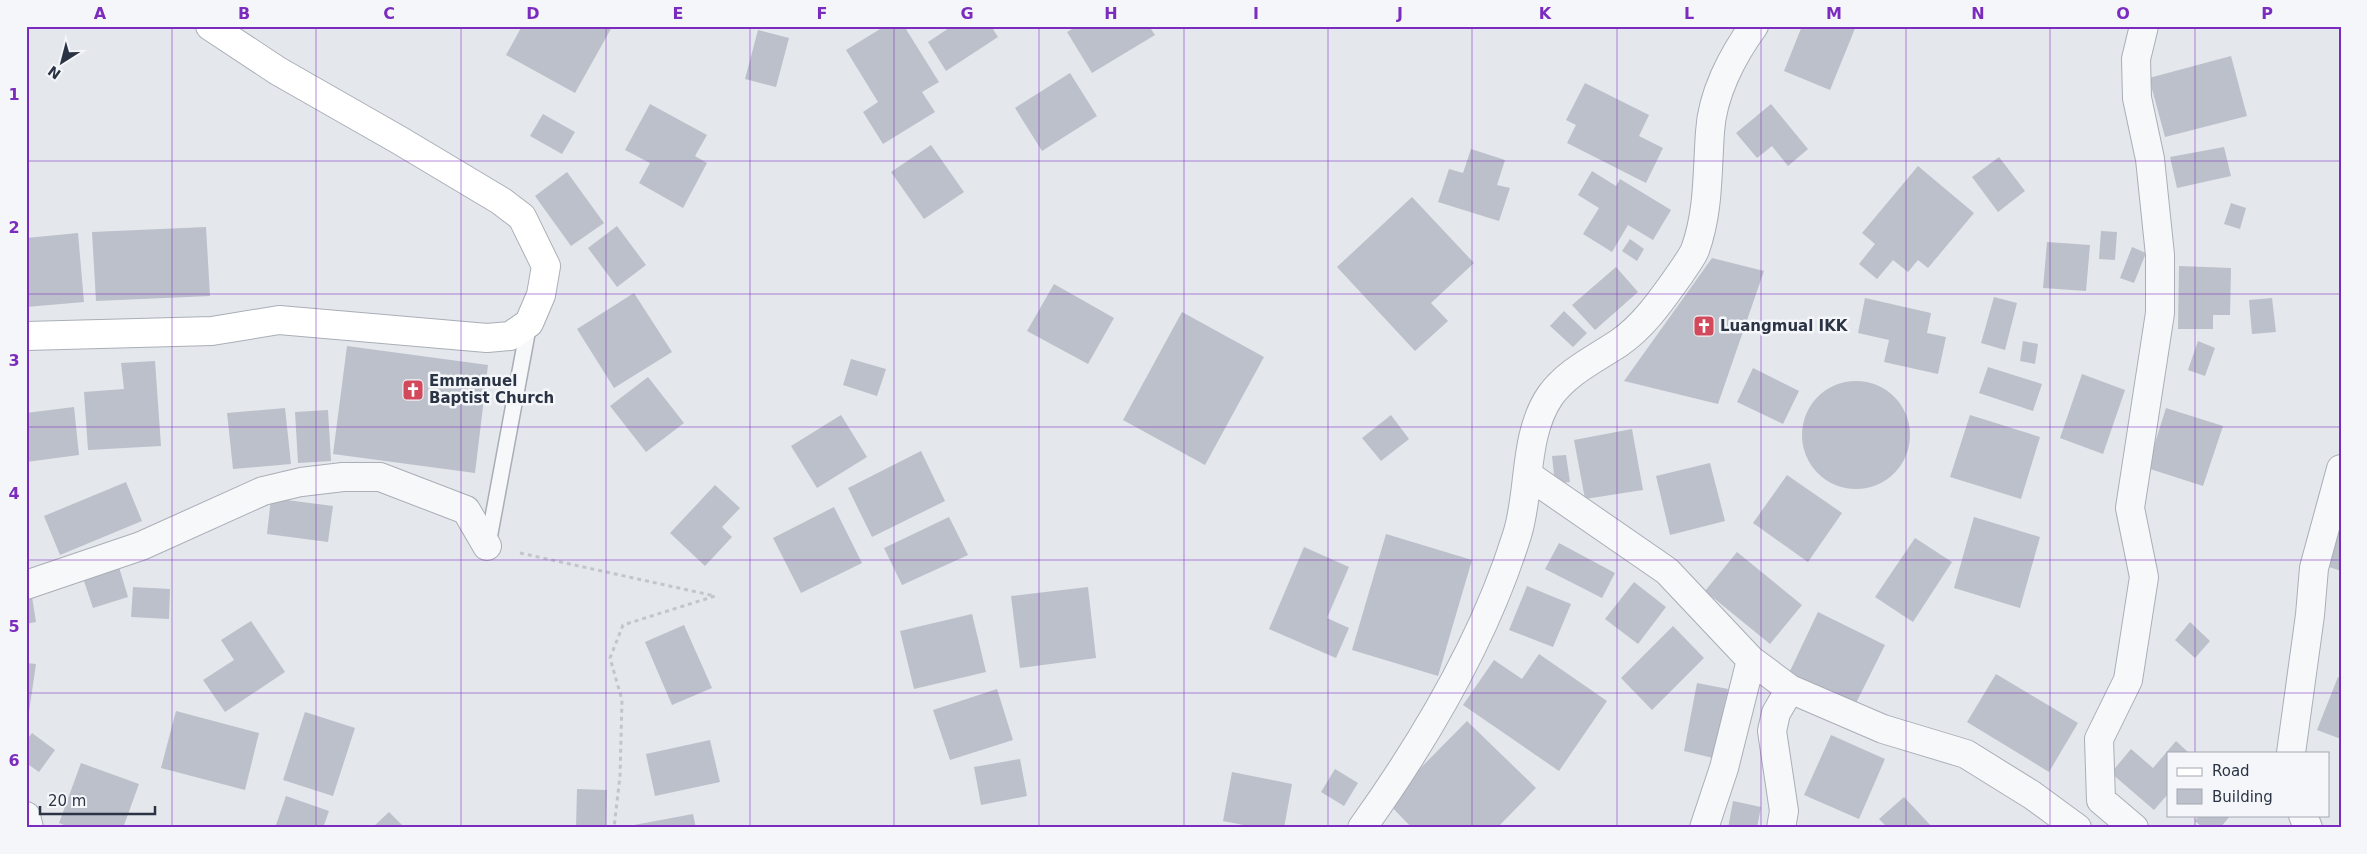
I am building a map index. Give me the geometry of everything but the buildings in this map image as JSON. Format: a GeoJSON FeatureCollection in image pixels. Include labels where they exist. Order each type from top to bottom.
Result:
{"type":"FeatureCollection","features":[{"type":"Feature","properties":{"kind":"street"},"geometry":{"type":"LineString","coordinates":[[26,336],[212,331],[279,320],[487,338],[510,336],[529,323],[541,295],[546,266],[522,217],[501,202],[399,140],[278,71],[210,26]]}},
{"type":"Feature","properties":{"kind":"street"},"geometry":{"type":"LineString","coordinates":[[1362,828],[1394,783],[1437,710],[1460,669],[1493,602],[1518,533],[1536,426],[1550,397],[1568,376],[1622,341],[1656,309],[1694,253],[1705,214],[1710,129],[1722,80],[1754,26]]}},
{"type":"Feature","properties":{"kind":"street"},"geometry":{"type":"LineString","coordinates":[[2134,828],[2101,800],[2099,739],[2128,680],[2144,577],[2130,508],[2160,313],[2160,255],[2150,159],[2137,98],[2136,59],[2144,26]]}},
{"type":"Feature","properties":{"kind":"street"},"geometry":{"type":"LineString","coordinates":[[2290,752],[2310,615],[2314,568],[2341,469]]}},
{"type":"Feature","properties":{"kind":"street"},"geometry":{"type":"LineString","coordinates":[[1528,475],[1668,571],[1751,660],[1790,689],[1883,729],[1966,754],[2032,795],[2077,828]]}},
{"type":"Feature","properties":{"kind":"street"},"geometry":{"type":"LineString","coordinates":[[26,585],[141,546],[263,491],[301,482],[343,477],[380,477],[466,510],[487,546]]}},
{"type":"Feature","properties":{"kind":"street"},"geometry":{"type":"LineString","coordinates":[[1704,828],[1724,768],[1751,660]]}},
{"type":"Feature","properties":{"kind":"street"},"geometry":{"type":"LineString","coordinates":[[1781,828],[1784,811],[1772,731],[1776,712],[1790,689]]}},
{"type":"Feature","properties":{"kind":"street"},"geometry":{"type":"LineString","coordinates":[[26,816],[29,828]]}},
{"type":"Feature","properties":{"kind":"street"},"geometry":{"type":"LineString","coordinates":[[2303,816],[2308,828]]}},
{"type":"Feature","properties":{"kind":"lane"},"geometry":{"type":"LineString","coordinates":[[487,546],[529,323]]}},
{"type":"Feature","properties":{"kind":"path"},"geometry":{"type":"LineString","coordinates":[[487,546],[715,596],[623,626],[610,658],[622,700],[620,776],[614,828]]}},
{"type":"Feature","properties":{"kind":"place","name":"Luangmual IKK"},"geometry":{"type":"Point","coordinates":[1704,326]}},
{"type":"Feature","properties":{"kind":"place","name":"Emmanuel Baptist Church"},"geometry":{"type":"Point","coordinates":[413,390]}}]}
